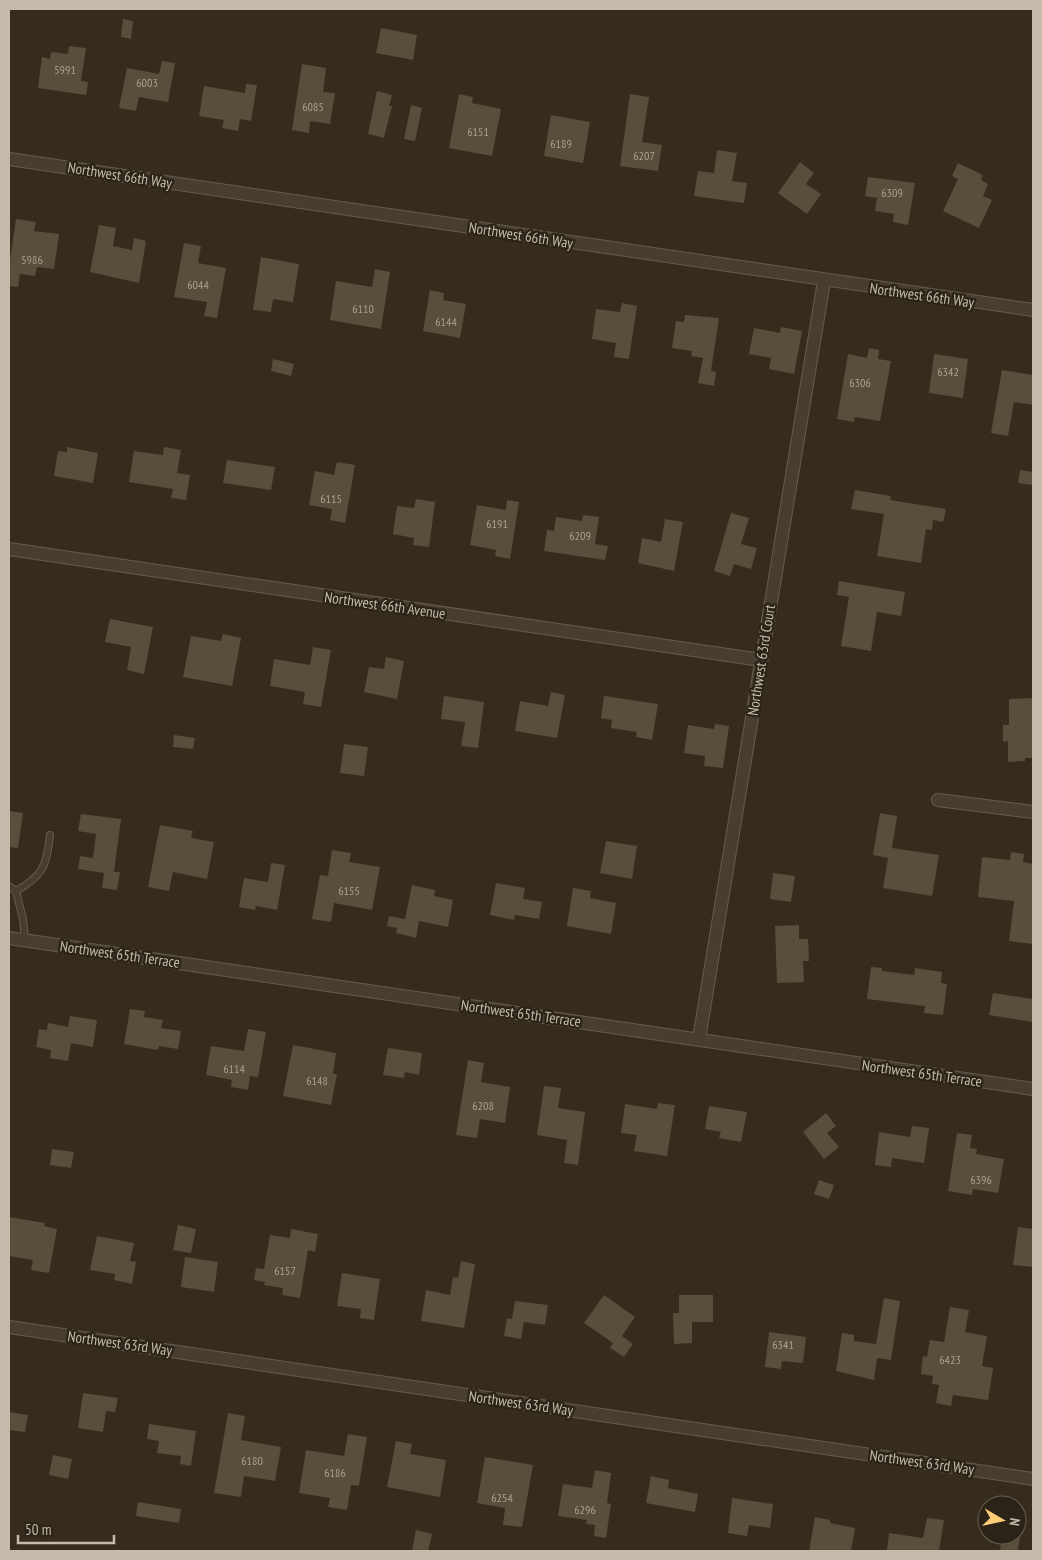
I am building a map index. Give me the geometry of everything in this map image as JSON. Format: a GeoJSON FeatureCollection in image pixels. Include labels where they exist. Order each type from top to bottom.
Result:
{"type":"FeatureCollection","features":[{"type":"Feature","properties":{"kind":"street","name":"Northwest 66th Way"},"geometry":{"type":"LineString","coordinates":[[9,158],[824,281],[1033,310]]}},
{"type":"Feature","properties":{"kind":"street","name":"Northwest 63rd Court"},"geometry":{"type":"LineString","coordinates":[[699,1040],[824,281]]}},
{"type":"Feature","properties":{"kind":"street","name":"Northwest 66th Avenue"},"geometry":{"type":"LineString","coordinates":[[9,549],[761,660]]}},
{"type":"Feature","properties":{"kind":"street"},"geometry":{"type":"LineString","coordinates":[[938,800],[1033,812]]}},
{"type":"Feature","properties":{"kind":"street","name":"Northwest 65th Terrace"},"geometry":{"type":"LineString","coordinates":[[9,938],[1033,1089]]}},
{"type":"Feature","properties":{"kind":"street","name":"Northwest 63rd Way"},"geometry":{"type":"LineString","coordinates":[[9,1327],[1033,1479]]}},
{"type":"Feature","properties":{"kind":"lane"},"geometry":{"type":"LineString","coordinates":[[16,891],[31,882],[45,864],[50,835]]}},
{"type":"Feature","properties":{"kind":"lane"},"geometry":{"type":"LineString","coordinates":[[9,886],[16,891],[26,940]]}},
{"type":"Feature","properties":{"kind":"building"},"geometry":{"type":"Polygon","coordinates":[[[123,19],[133,21],[131,39],[121,37],[123,19]]]}},
{"type":"Feature","properties":{"kind":"building"},"geometry":{"type":"Polygon","coordinates":[[[381,28],[417,35],[413,60],[376,53],[381,28]]]}},
{"type":"Feature","properties":{"kind":"building"},"geometry":{"type":"Polygon","coordinates":[[[69,46],[86,48],[81,81],[88,82],[86,95],[38,88],[42,57],[50,59],[51,52],[68,54],[69,46]]]}},
{"type":"Feature","properties":{"kind":"building"},"geometry":{"type":"Polygon","coordinates":[[[162,61],[175,63],[168,102],[139,97],[136,111],[119,108],[127,68],[159,74],[162,61]]]}},
{"type":"Feature","properties":{"kind":"building"},"geometry":{"type":"Polygon","coordinates":[[[302,64],[326,68],[323,92],[335,93],[330,124],[310,121],[309,133],[292,130],[302,64]]]}},
{"type":"Feature","properties":{"kind":"building"},"geometry":{"type":"Polygon","coordinates":[[[246,84],[257,85],[251,121],[240,119],[238,131],[222,128],[224,120],[199,116],[204,86],[245,93],[246,84]]]}},
{"type":"Feature","properties":{"kind":"building"},"geometry":{"type":"Polygon","coordinates":[[[377,91],[392,95],[389,106],[392,106],[384,138],[368,134],[377,91]]]}},
{"type":"Feature","properties":{"kind":"building"},"geometry":{"type":"Polygon","coordinates":[[[459,94],[473,97],[472,103],[501,109],[492,156],[449,148],[459,94]]]}},
{"type":"Feature","properties":{"kind":"building"},"geometry":{"type":"Polygon","coordinates":[[[630,94],[649,97],[642,142],[662,145],[658,171],[620,166],[630,94]]]}},
{"type":"Feature","properties":{"kind":"building"},"geometry":{"type":"Polygon","coordinates":[[[411,105],[422,108],[415,141],[404,139],[411,105]]]}},
{"type":"Feature","properties":{"kind":"building"},"geometry":{"type":"Polygon","coordinates":[[[551,115],[590,122],[583,163],[544,156],[551,115]]]}},
{"type":"Feature","properties":{"kind":"building"},"geometry":{"type":"Polygon","coordinates":[[[717,150],[737,153],[732,181],[747,183],[744,203],[694,196],[698,171],[714,173],[717,150]]]}},
{"type":"Feature","properties":{"kind":"building"},"geometry":{"type":"Polygon","coordinates":[[[800,162],[814,173],[806,184],[821,194],[807,214],[778,193],[800,162]]]}},
{"type":"Feature","properties":{"kind":"building"},"geometry":{"type":"Polygon","coordinates":[[[958,163],[983,175],[981,180],[988,184],[983,196],[992,200],[979,228],[943,211],[958,179],[952,176],[958,163]]]}},
{"type":"Feature","properties":{"kind":"building"},"geometry":{"type":"Polygon","coordinates":[[[868,177],[915,183],[908,225],[893,222],[894,214],[875,211],[877,198],[865,196],[868,177]]]}},
{"type":"Feature","properties":{"kind":"building"},"geometry":{"type":"Polygon","coordinates":[[[16,219],[36,222],[34,231],[59,234],[54,269],[37,267],[35,276],[20,274],[18,287],[9,286],[9,267],[16,219]]]}},
{"type":"Feature","properties":{"kind":"building"},"geometry":{"type":"Polygon","coordinates":[[[99,225],[116,228],[113,246],[132,250],[134,238],[146,241],[139,283],[90,272],[99,225]]]}},
{"type":"Feature","properties":{"kind":"building"},"geometry":{"type":"Polygon","coordinates":[[[184,243],[201,246],[198,263],[226,268],[217,318],[204,316],[207,302],[174,297],[184,243]]]}},
{"type":"Feature","properties":{"kind":"building"},"geometry":{"type":"Polygon","coordinates":[[[261,257],[299,264],[293,302],[273,299],[271,312],[253,310],[261,257]]]}},
{"type":"Feature","properties":{"kind":"building"},"geometry":{"type":"Polygon","coordinates":[[[375,269],[390,272],[381,329],[330,320],[336,281],[372,287],[375,269]]]}},
{"type":"Feature","properties":{"kind":"building"},"geometry":{"type":"Polygon","coordinates":[[[430,290],[444,293],[443,300],[466,304],[460,338],[423,331],[430,290]]]}},
{"type":"Feature","properties":{"kind":"building"},"geometry":{"type":"Polygon","coordinates":[[[622,303],[637,306],[629,359],[614,357],[616,343],[592,339],[596,309],[620,312],[622,303]]]}},
{"type":"Feature","properties":{"kind":"building"},"geometry":{"type":"Polygon","coordinates":[[[685,315],[719,318],[711,371],[716,372],[714,386],[698,383],[703,358],[691,356],[692,351],[672,348],[676,321],[684,322],[685,315]]]}},
{"type":"Feature","properties":{"kind":"building"},"geometry":{"type":"Polygon","coordinates":[[[781,327],[802,331],[794,374],[769,369],[771,358],[749,354],[754,328],[780,333],[781,327]]]}},
{"type":"Feature","properties":{"kind":"building"},"geometry":{"type":"Polygon","coordinates":[[[869,348],[879,350],[878,359],[891,361],[880,421],[855,417],[854,422],[837,419],[848,354],[867,358],[869,348]]]}},
{"type":"Feature","properties":{"kind":"building"},"geometry":{"type":"Polygon","coordinates":[[[934,354],[968,359],[963,398],[929,393],[934,354]]]}},
{"type":"Feature","properties":{"kind":"building"},"geometry":{"type":"Polygon","coordinates":[[[273,359],[294,364],[291,376],[271,371],[273,359]]]}},
{"type":"Feature","properties":{"kind":"building"},"geometry":{"type":"Polygon","coordinates":[[[1002,370],[1033,375],[1033,405],[1014,402],[1008,436],[991,433],[1002,370]]]}},
{"type":"Feature","properties":{"kind":"building"},"geometry":{"type":"Polygon","coordinates":[[[67,447],[98,453],[93,483],[54,476],[58,451],[67,452],[67,447]]]}},
{"type":"Feature","properties":{"kind":"building"},"geometry":{"type":"Polygon","coordinates":[[[164,447],[181,450],[177,473],[190,475],[186,500],[171,498],[173,489],[129,482],[134,451],[163,455],[164,447]]]}},
{"type":"Feature","properties":{"kind":"building"},"geometry":{"type":"Polygon","coordinates":[[[227,460],[275,467],[271,490],[223,483],[227,460]]]}},
{"type":"Feature","properties":{"kind":"building"},"geometry":{"type":"Polygon","coordinates":[[[337,462],[355,465],[345,523],[330,520],[332,509],[309,505],[315,471],[334,475],[337,462]]]}},
{"type":"Feature","properties":{"kind":"building"},"geometry":{"type":"Polygon","coordinates":[[[1020,470],[1033,472],[1033,485],[1018,483],[1020,470]]]}},
{"type":"Feature","properties":{"kind":"building"},"geometry":{"type":"Polygon","coordinates":[[[855,490],[891,496],[890,500],[946,509],[943,522],[933,520],[932,530],[926,529],[921,563],[877,556],[884,514],[851,509],[855,490]]]}},
{"type":"Feature","properties":{"kind":"building"},"geometry":{"type":"Polygon","coordinates":[[[416,499],[435,502],[429,547],[413,545],[414,538],[393,534],[397,506],[414,508],[416,499]]]}},
{"type":"Feature","properties":{"kind":"building"},"geometry":{"type":"Polygon","coordinates":[[[507,500],[519,502],[510,559],[495,556],[496,550],[470,545],[477,505],[506,510],[507,500]]]}},
{"type":"Feature","properties":{"kind":"building"},"geometry":{"type":"Polygon","coordinates":[[[731,513],[749,518],[741,544],[757,548],[751,569],[734,564],[730,576],[714,571],[731,513]]]}},
{"type":"Feature","properties":{"kind":"building"},"geometry":{"type":"Polygon","coordinates":[[[583,515],[599,517],[595,544],[608,546],[605,560],[544,551],[547,530],[554,531],[556,517],[582,521],[583,515]]]}},
{"type":"Feature","properties":{"kind":"building"},"geometry":{"type":"Polygon","coordinates":[[[665,519],[683,522],[674,571],[638,563],[642,538],[661,542],[665,519]]]}},
{"type":"Feature","properties":{"kind":"building"},"geometry":{"type":"Polygon","coordinates":[[[839,581],[905,592],[901,616],[877,612],[871,651],[841,646],[849,597],[837,595],[839,581]]]}},
{"type":"Feature","properties":{"kind":"building"},"geometry":{"type":"Polygon","coordinates":[[[110,619],[153,627],[144,674],[127,670],[131,647],[105,642],[110,619]]]}},
{"type":"Feature","properties":{"kind":"building"},"geometry":{"type":"Polygon","coordinates":[[[223,634],[241,638],[232,686],[183,677],[191,636],[221,641],[223,634]]]}},
{"type":"Feature","properties":{"kind":"building"},"geometry":{"type":"Polygon","coordinates":[[[313,647],[331,650],[321,707],[303,704],[305,692],[270,686],[274,659],[310,665],[313,647]]]}},
{"type":"Feature","properties":{"kind":"building"},"geometry":{"type":"Polygon","coordinates":[[[386,657],[404,661],[397,699],[364,692],[369,667],[384,669],[386,657]]]}},
{"type":"Feature","properties":{"kind":"building"},"geometry":{"type":"Polygon","coordinates":[[[551,692],[565,695],[557,738],[515,731],[520,701],[548,706],[551,692]]]}},
{"type":"Feature","properties":{"kind":"building"},"geometry":{"type":"Polygon","coordinates":[[[444,696],[484,702],[478,748],[461,746],[465,722],[441,719],[444,696]]]}},
{"type":"Feature","properties":{"kind":"building"},"geometry":{"type":"Polygon","coordinates":[[[604,696],[658,704],[652,740],[636,737],[637,732],[611,728],[612,720],[601,718],[604,696]]]}},
{"type":"Feature","properties":{"kind":"building"},"geometry":{"type":"Polygon","coordinates":[[[1033,698],[1033,758],[1025,758],[1025,761],[1008,762],[1008,741],[1003,742],[1003,725],[1009,725],[1009,699],[1033,698]]]}},
{"type":"Feature","properties":{"kind":"building"},"geometry":{"type":"Polygon","coordinates":[[[715,724],[729,726],[723,768],[704,766],[705,756],[684,753],[688,725],[714,729],[715,724]]]}},
{"type":"Feature","properties":{"kind":"building"},"geometry":{"type":"Polygon","coordinates":[[[174,735],[195,738],[193,749],[173,747],[174,735]]]}},
{"type":"Feature","properties":{"kind":"building"},"geometry":{"type":"Polygon","coordinates":[[[344,744],[368,747],[364,776],[340,773],[344,744]]]}},
{"type":"Feature","properties":{"kind":"building"},"geometry":{"type":"Polygon","coordinates":[[[9,811],[23,813],[18,848],[9,847],[9,811]]]}},
{"type":"Feature","properties":{"kind":"building"},"geometry":{"type":"Polygon","coordinates":[[[880,813],[897,816],[892,848],[939,855],[932,896],[883,888],[888,858],[873,855],[880,813]]]}},
{"type":"Feature","properties":{"kind":"building"},"geometry":{"type":"Polygon","coordinates":[[[81,814],[121,819],[114,872],[120,872],[117,890],[102,888],[104,873],[78,869],[80,856],[93,858],[96,834],[78,831],[81,814]]]}},
{"type":"Feature","properties":{"kind":"building"},"geometry":{"type":"Polygon","coordinates":[[[160,825],[193,831],[191,838],[214,842],[207,879],[173,872],[169,891],[148,887],[160,825]]]}},
{"type":"Feature","properties":{"kind":"building"},"geometry":{"type":"Polygon","coordinates":[[[606,841],[637,846],[632,879],[600,873],[606,841]]]}},
{"type":"Feature","properties":{"kind":"building"},"geometry":{"type":"Polygon","coordinates":[[[332,850],[351,853],[349,862],[380,867],[372,910],[334,903],[331,922],[312,919],[320,875],[328,876],[332,850]]]}},
{"type":"Feature","properties":{"kind":"building"},"geometry":{"type":"Polygon","coordinates":[[[1011,852],[1024,854],[1023,862],[1033,864],[1033,944],[1009,941],[1014,901],[978,897],[982,857],[1010,860],[1011,852]]]}},
{"type":"Feature","properties":{"kind":"building"},"geometry":{"type":"Polygon","coordinates":[[[271,863],[285,865],[277,910],[256,906],[255,910],[239,907],[244,878],[268,882],[271,863]]]}},
{"type":"Feature","properties":{"kind":"building"},"geometry":{"type":"Polygon","coordinates":[[[773,873],[795,876],[791,902],[770,899],[773,873]]]}},
{"type":"Feature","properties":{"kind":"building"},"geometry":{"type":"Polygon","coordinates":[[[496,883],[525,888],[523,899],[542,902],[539,919],[515,915],[514,920],[490,915],[496,883]]]}},
{"type":"Feature","properties":{"kind":"building"},"geometry":{"type":"Polygon","coordinates":[[[412,885],[435,890],[434,896],[453,900],[448,927],[419,921],[416,938],[396,933],[397,928],[387,926],[389,916],[405,919],[412,885]]]}},
{"type":"Feature","properties":{"kind":"building"},"geometry":{"type":"Polygon","coordinates":[[[573,888],[591,891],[590,898],[616,903],[611,934],[567,926],[573,888]]]}},
{"type":"Feature","properties":{"kind":"building"},"geometry":{"type":"Polygon","coordinates":[[[799,925],[799,939],[808,939],[809,961],[803,961],[804,982],[777,983],[775,926],[799,925]]]}},
{"type":"Feature","properties":{"kind":"building"},"geometry":{"type":"Polygon","coordinates":[[[871,967],[882,968],[882,971],[914,975],[915,968],[942,972],[941,983],[947,984],[943,1015],[924,1013],[925,1006],[867,999],[871,967]]]}},
{"type":"Feature","properties":{"kind":"building"},"geometry":{"type":"Polygon","coordinates":[[[993,993],[1033,999],[1033,1022],[989,1015],[993,993]]]}},
{"type":"Feature","properties":{"kind":"building"},"geometry":{"type":"Polygon","coordinates":[[[130,1009],[145,1011],[144,1017],[163,1020],[161,1028],[181,1031],[178,1049],[159,1046],[158,1050],[124,1044],[130,1009]]]}},
{"type":"Feature","properties":{"kind":"building"},"geometry":{"type":"Polygon","coordinates":[[[70,1016],[97,1020],[93,1047],[71,1043],[68,1061],[50,1058],[51,1050],[36,1047],[39,1029],[47,1030],[48,1023],[68,1027],[70,1016]]]}},
{"type":"Feature","properties":{"kind":"building"},"geometry":{"type":"Polygon","coordinates":[[[248,1029],[266,1032],[258,1077],[250,1076],[248,1090],[231,1087],[232,1080],[206,1075],[211,1046],[244,1051],[248,1029]]]}},
{"type":"Feature","properties":{"kind":"building"},"geometry":{"type":"Polygon","coordinates":[[[293,1045],[336,1053],[333,1074],[337,1074],[331,1105],[283,1096],[293,1045]]]}},
{"type":"Feature","properties":{"kind":"building"},"geometry":{"type":"Polygon","coordinates":[[[388,1048],[422,1053],[419,1075],[405,1072],[404,1078],[383,1075],[388,1048]]]}},
{"type":"Feature","properties":{"kind":"building"},"geometry":{"type":"Polygon","coordinates":[[[468,1060],[484,1063],[481,1082],[510,1087],[505,1123],[480,1119],[477,1138],[456,1135],[468,1060]]]}},
{"type":"Feature","properties":{"kind":"building"},"geometry":{"type":"Polygon","coordinates":[[[544,1086],[561,1088],[558,1108],[585,1112],[578,1165],[564,1163],[567,1140],[537,1135],[544,1086]]]}},
{"type":"Feature","properties":{"kind":"building"},"geometry":{"type":"Polygon","coordinates":[[[658,1103],[675,1105],[667,1156],[634,1151],[637,1135],[621,1133],[625,1104],[657,1109],[658,1103]]]}},
{"type":"Feature","properties":{"kind":"building"},"geometry":{"type":"Polygon","coordinates":[[[709,1106],[747,1112],[741,1142],[719,1138],[721,1132],[705,1129],[709,1106]]]}},
{"type":"Feature","properties":{"kind":"building"},"geometry":{"type":"Polygon","coordinates":[[[826,1113],[836,1126],[827,1133],[839,1147],[824,1159],[803,1132],[826,1113]]]}},
{"type":"Feature","properties":{"kind":"building"},"geometry":{"type":"Polygon","coordinates":[[[912,1126],[929,1128],[924,1163],[892,1158],[891,1167],[875,1165],[879,1132],[910,1137],[912,1126]]]}},
{"type":"Feature","properties":{"kind":"building"},"geometry":{"type":"Polygon","coordinates":[[[957,1133],[972,1135],[970,1148],[977,1149],[976,1154],[1004,1159],[998,1193],[973,1189],[972,1195],[948,1191],[957,1133]]]}},
{"type":"Feature","properties":{"kind":"building"},"geometry":{"type":"Polygon","coordinates":[[[52,1149],[74,1152],[71,1168],[50,1165],[52,1149]]]}},
{"type":"Feature","properties":{"kind":"building"},"geometry":{"type":"Polygon","coordinates":[[[819,1180],[834,1185],[829,1199],[814,1194],[819,1180]]]}},
{"type":"Feature","properties":{"kind":"building"},"geometry":{"type":"Polygon","coordinates":[[[9,1217],[45,1223],[44,1226],[57,1229],[49,1273],[31,1270],[33,1260],[9,1256],[9,1217]]]}},
{"type":"Feature","properties":{"kind":"building"},"geometry":{"type":"Polygon","coordinates":[[[178,1225],[196,1229],[191,1253],[173,1250],[178,1225]]]}},
{"type":"Feature","properties":{"kind":"building"},"geometry":{"type":"Polygon","coordinates":[[[1018,1227],[1033,1229],[1033,1267],[1013,1265],[1018,1227]]]}},
{"type":"Feature","properties":{"kind":"building"},"geometry":{"type":"Polygon","coordinates":[[[291,1229],[318,1234],[315,1252],[308,1250],[300,1298],[282,1295],[283,1288],[264,1285],[265,1282],[254,1280],[256,1268],[264,1269],[270,1235],[290,1238],[291,1229]]]}},
{"type":"Feature","properties":{"kind":"building"},"geometry":{"type":"Polygon","coordinates":[[[97,1236],[134,1243],[130,1261],[136,1262],[132,1284],[114,1280],[115,1274],[90,1270],[97,1236]]]}},
{"type":"Feature","properties":{"kind":"building"},"geometry":{"type":"Polygon","coordinates":[[[185,1257],[218,1262],[214,1292],[181,1287],[185,1257]]]}},
{"type":"Feature","properties":{"kind":"building"},"geometry":{"type":"Polygon","coordinates":[[[461,1261],[475,1264],[464,1328],[421,1321],[426,1290],[450,1295],[453,1277],[458,1278],[461,1261]]]}},
{"type":"Feature","properties":{"kind":"building"},"geometry":{"type":"Polygon","coordinates":[[[342,1273],[380,1279],[374,1320],[360,1318],[361,1309],[337,1306],[342,1273]]]}},
{"type":"Feature","properties":{"kind":"building"},"geometry":{"type":"Polygon","coordinates":[[[604,1295],[635,1317],[622,1336],[633,1344],[624,1357],[610,1348],[613,1343],[584,1323],[604,1295]]]}},
{"type":"Feature","properties":{"kind":"building"},"geometry":{"type":"Polygon","coordinates":[[[679,1295],[713,1295],[713,1322],[692,1322],[692,1343],[674,1344],[673,1313],[679,1313],[679,1295]]]}},
{"type":"Feature","properties":{"kind":"building"},"geometry":{"type":"Polygon","coordinates":[[[884,1298],[900,1301],[891,1360],[877,1358],[874,1380],[836,1371],[842,1333],[854,1335],[854,1341],[876,1344],[884,1298]]]}},
{"type":"Feature","properties":{"kind":"building"},"geometry":{"type":"Polygon","coordinates":[[[515,1301],[548,1305],[545,1325],[524,1322],[521,1339],[504,1336],[507,1318],[512,1319],[515,1301]]]}},
{"type":"Feature","properties":{"kind":"building"},"geometry":{"type":"Polygon","coordinates":[[[950,1307],[969,1310],[965,1332],[987,1336],[982,1366],[993,1368],[988,1400],[953,1395],[951,1406],[936,1403],[939,1385],[932,1384],[933,1376],[921,1374],[923,1356],[927,1357],[930,1340],[944,1342],[950,1307]]]}},
{"type":"Feature","properties":{"kind":"building"},"geometry":{"type":"Polygon","coordinates":[[[769,1332],[806,1337],[803,1363],[782,1361],[781,1369],[765,1367],[769,1332]]]}},
{"type":"Feature","properties":{"kind":"building"},"geometry":{"type":"Polygon","coordinates":[[[83,1393],[118,1398],[115,1412],[106,1411],[103,1432],[78,1428],[83,1393]]]}},
{"type":"Feature","properties":{"kind":"building"},"geometry":{"type":"Polygon","coordinates":[[[9,1412],[28,1415],[25,1432],[9,1430],[9,1412]]]}},
{"type":"Feature","properties":{"kind":"building"},"geometry":{"type":"Polygon","coordinates":[[[228,1413],[245,1416],[241,1440],[281,1447],[275,1481],[244,1476],[241,1497],[214,1493],[228,1413]]]}},
{"type":"Feature","properties":{"kind":"building"},"geometry":{"type":"Polygon","coordinates":[[[149,1424],[196,1431],[191,1466],[180,1464],[181,1456],[157,1453],[159,1441],[147,1439],[149,1424]]]}},
{"type":"Feature","properties":{"kind":"building"},"geometry":{"type":"Polygon","coordinates":[[[348,1434],[367,1437],[359,1486],[351,1485],[347,1510],[328,1507],[330,1498],[299,1493],[306,1450],[344,1456],[348,1434]]]}},
{"type":"Feature","properties":{"kind":"building"},"geometry":{"type":"Polygon","coordinates":[[[396,1441],[412,1444],[410,1454],[446,1460],[440,1497],[387,1487],[396,1441]]]}},
{"type":"Feature","properties":{"kind":"building"},"geometry":{"type":"Polygon","coordinates":[[[53,1455],[72,1459],[68,1479],[49,1475],[53,1455]]]}},
{"type":"Feature","properties":{"kind":"building"},"geometry":{"type":"Polygon","coordinates":[[[485,1457],[533,1465],[522,1527],[503,1525],[505,1508],[477,1503],[485,1457]]]}},
{"type":"Feature","properties":{"kind":"building"},"geometry":{"type":"Polygon","coordinates":[[[595,1470],[611,1473],[607,1503],[611,1504],[606,1538],[594,1536],[595,1525],[586,1524],[587,1520],[558,1516],[563,1484],[592,1488],[595,1470]]]}},
{"type":"Feature","properties":{"kind":"building"},"geometry":{"type":"Polygon","coordinates":[[[651,1476],[669,1480],[668,1488],[698,1494],[695,1512],[646,1503],[651,1476]]]}},
{"type":"Feature","properties":{"kind":"building"},"geometry":{"type":"Polygon","coordinates":[[[732,1498],[773,1504],[770,1528],[749,1525],[747,1536],[728,1533],[732,1498]]]}},
{"type":"Feature","properties":{"kind":"building"},"geometry":{"type":"Polygon","coordinates":[[[138,1502],[181,1509],[179,1523],[136,1516],[138,1502]]]}},
{"type":"Feature","properties":{"kind":"building"},"geometry":{"type":"Polygon","coordinates":[[[815,1517],[830,1520],[830,1523],[855,1528],[851,1551],[809,1551],[815,1517]]]}},
{"type":"Feature","properties":{"kind":"building"},"geometry":{"type":"Polygon","coordinates":[[[927,1518],[944,1520],[939,1551],[887,1551],[889,1533],[923,1538],[927,1518]]]}},
{"type":"Feature","properties":{"kind":"building"},"geometry":{"type":"Polygon","coordinates":[[[416,1530],[432,1534],[428,1551],[412,1551],[416,1530]]]}},
{"type":"Feature","properties":{"kind":"building"},"geometry":{"type":"Polygon","coordinates":[[[1001,1545],[1019,1545],[1018,1551],[1000,1551],[1001,1545]]]}}]}
